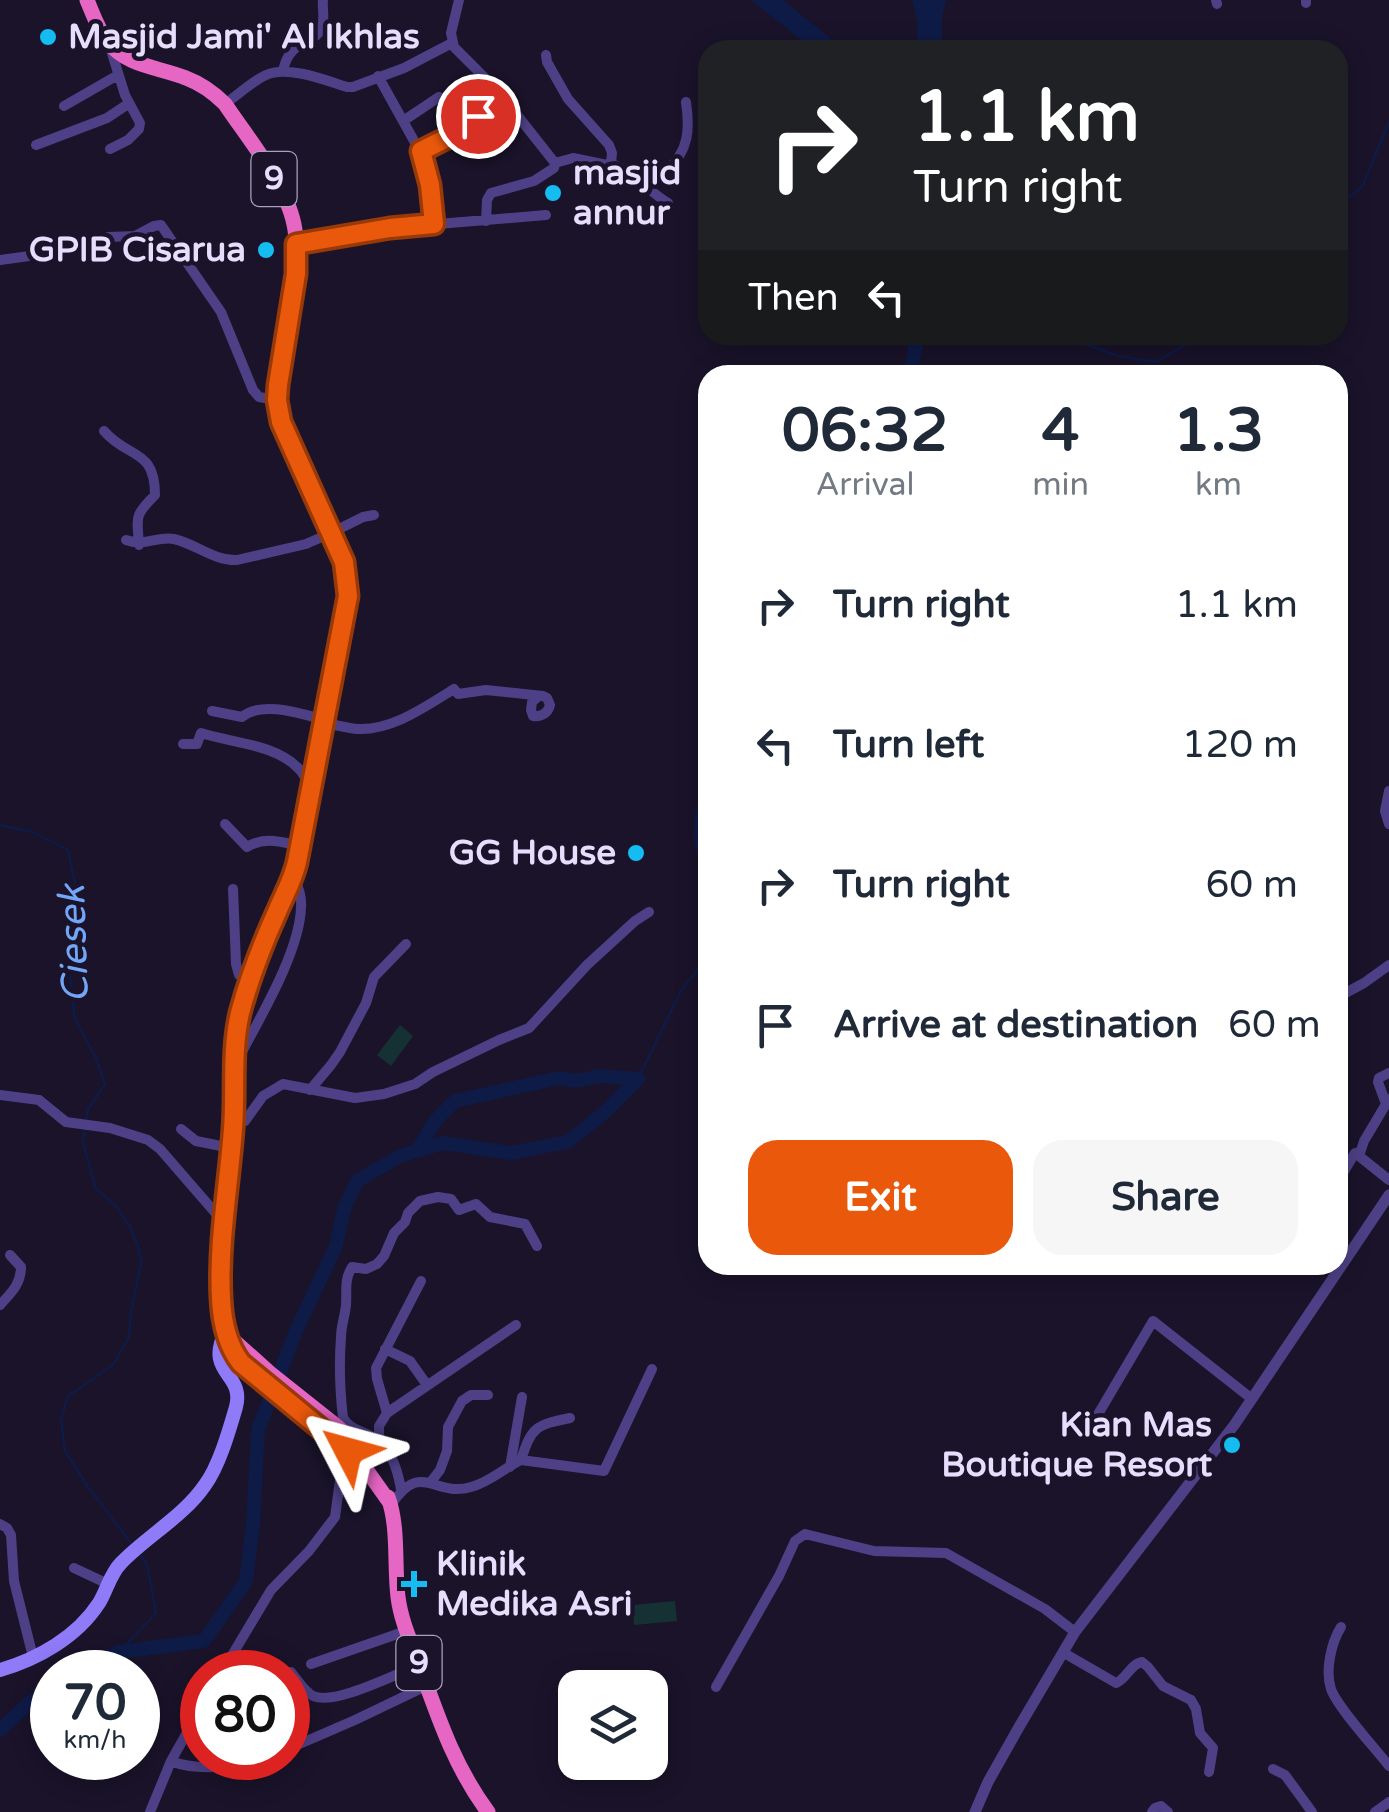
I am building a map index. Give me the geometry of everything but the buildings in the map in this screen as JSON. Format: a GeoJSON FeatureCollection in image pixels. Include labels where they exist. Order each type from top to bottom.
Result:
{"type":"FeatureCollection","features":[{"type":"Feature","properties":{"kind":"highway"},"geometry":{"type":"LineString","coordinates":[[86,0],[110,45]]}},
{"type":"Feature","properties":{"kind":"highway","name":"9"},"geometry":{"type":"LineString","coordinates":[[110,45],[137,63],[182,76],[213,92],[225,104],[284,196],[294,224],[296,274],[277,400],[289,443],[344,562],[348,596],[294,877],[249,981],[236,1035],[221,1298],[230,1339]]}},
{"type":"Feature","properties":{"kind":"highway"},"geometry":{"type":"LineString","coordinates":[[230,1339],[249,1372],[360,1462],[390,1496]]}},
{"type":"Feature","properties":{"kind":"highway","name":"9"},"geometry":{"type":"LineString","coordinates":[[390,1496],[398,1598],[406,1631],[452,1752],[488,1812]]}},
{"type":"Feature","properties":{"kind":"main road"},"geometry":{"type":"LineString","coordinates":[[48,1650],[81,1625],[98,1605],[114,1570],[205,1486],[237,1404],[236,1387],[223,1368],[218,1348],[230,1339]]}},
{"type":"Feature","properties":{"kind":"main road"},"geometry":{"type":"LineString","coordinates":[[0,1670],[30,1658]]}},
{"type":"Feature","properties":{"kind":"street"},"geometry":{"type":"LineString","coordinates":[[283,71],[289,53],[320,32],[323,0]]}},
{"type":"Feature","properties":{"kind":"street"},"geometry":{"type":"LineString","coordinates":[[458,0],[452,43],[498,91],[555,163]]}},
{"type":"Feature","properties":{"kind":"street"},"geometry":{"type":"LineString","coordinates":[[225,104],[264,75],[283,71],[346,87],[404,68],[452,43]]}},
{"type":"Feature","properties":{"kind":"street"},"geometry":{"type":"LineString","coordinates":[[110,45],[128,104],[139,121],[139,129],[128,140],[110,149]]}},
{"type":"Feature","properties":{"kind":"street"},"geometry":{"type":"LineString","coordinates":[[546,55],[576,111],[611,148],[610,163]]}},
{"type":"Feature","properties":{"kind":"street"},"geometry":{"type":"LineString","coordinates":[[64,106],[118,75]]}},
{"type":"Feature","properties":{"kind":"street"},"geometry":{"type":"LineString","coordinates":[[378,76],[421,151],[434,224]]}},
{"type":"Feature","properties":{"kind":"street"},"geometry":{"type":"LineString","coordinates":[[421,151],[477,122],[476,108],[498,91]]}},
{"type":"Feature","properties":{"kind":"street"},"geometry":{"type":"LineString","coordinates":[[403,120],[440,96]]}},
{"type":"Feature","properties":{"kind":"street"},"geometry":{"type":"LineString","coordinates":[[638,178],[667,170],[682,153],[689,124],[686,102]]}},
{"type":"Feature","properties":{"kind":"street"},"geometry":{"type":"LineString","coordinates":[[36,145],[107,118],[128,104]]}},
{"type":"Feature","properties":{"kind":"street"},"geometry":{"type":"LineString","coordinates":[[555,163],[573,158],[602,165],[610,163],[629,171],[668,204]]}},
{"type":"Feature","properties":{"kind":"street"},"geometry":{"type":"LineString","coordinates":[[486,220],[491,193],[542,178],[555,163]]}},
{"type":"Feature","properties":{"kind":"street"},"geometry":{"type":"LineString","coordinates":[[296,244],[390,228],[546,215]]}},
{"type":"Feature","properties":{"kind":"street"},"geometry":{"type":"LineString","coordinates":[[0,260],[73,250],[108,238],[135,236],[161,225],[220,312],[252,390],[260,398],[277,400]]}},
{"type":"Feature","properties":{"kind":"street"},"geometry":{"type":"LineString","coordinates":[[104,431],[146,461],[153,479],[155,495],[138,514],[139,545]]}},
{"type":"Feature","properties":{"kind":"street"},"geometry":{"type":"LineString","coordinates":[[126,540],[139,545],[169,538],[225,560],[237,560],[306,544],[374,515]]}},
{"type":"Feature","properties":{"kind":"street"},"geometry":{"type":"LineString","coordinates":[[212,711],[242,718],[249,712],[274,708],[359,729],[381,726],[416,712],[454,689],[458,694],[486,690],[539,696]]}},
{"type":"Feature","properties":{"kind":"street"},"geometry":{"type":"LineString","coordinates":[[183,744],[197,744],[201,733],[278,754],[300,770],[312,790]]}},
{"type":"Feature","properties":{"kind":"street"},"geometry":{"type":"LineString","coordinates":[[1389,791],[1384,811],[1389,824]]}},
{"type":"Feature","properties":{"kind":"street"},"geometry":{"type":"LineString","coordinates":[[225,824],[247,847],[270,840],[301,846]]}},
{"type":"Feature","properties":{"kind":"street"},"geometry":{"type":"LineString","coordinates":[[242,1052],[282,973],[296,930],[302,905],[294,877]]}},
{"type":"Feature","properties":{"kind":"street"},"geometry":{"type":"LineString","coordinates":[[233,889],[236,964],[239,974],[249,981]]}},
{"type":"Feature","properties":{"kind":"street"},"geometry":{"type":"LineString","coordinates":[[233,1124],[245,1121],[262,1096],[276,1087],[291,1084],[355,1098],[395,1091],[529,1028],[587,966],[648,912]]}},
{"type":"Feature","properties":{"kind":"street"},"geometry":{"type":"LineString","coordinates":[[310,1090],[340,1052],[366,1003],[374,977],[406,944]]}},
{"type":"Feature","properties":{"kind":"street"},"geometry":{"type":"LineString","coordinates":[[1348,992],[1389,964]]}},
{"type":"Feature","properties":{"kind":"street"},"geometry":{"type":"LineString","coordinates":[[1348,1167],[1388,1101],[1378,1082],[1389,1073]]}},
{"type":"Feature","properties":{"kind":"street"},"geometry":{"type":"LineString","coordinates":[[0,1094],[39,1100],[66,1122],[110,1128],[154,1144],[225,1224]]}},
{"type":"Feature","properties":{"kind":"street"},"geometry":{"type":"LineString","coordinates":[[181,1129],[192,1139],[231,1148]]}},
{"type":"Feature","properties":{"kind":"street"},"geometry":{"type":"LineString","coordinates":[[1348,1152],[1357,1154],[1389,1180]]}},
{"type":"Feature","properties":{"kind":"street"},"geometry":{"type":"LineString","coordinates":[[1348,1256],[1389,1195]]}},
{"type":"Feature","properties":{"kind":"street"},"geometry":{"type":"LineString","coordinates":[[390,1496],[396,1463],[379,1442],[350,1428],[342,1414],[341,1336],[351,1268],[366,1269],[377,1264],[411,1208],[438,1197],[451,1198],[459,1210],[476,1204],[490,1217],[524,1224],[537,1246]]}},
{"type":"Feature","properties":{"kind":"street"},"geometry":{"type":"LineString","coordinates":[[0,1305],[16,1288],[21,1272],[10,1255]]}},
{"type":"Feature","properties":{"kind":"street"},"geometry":{"type":"LineString","coordinates":[[975,1812],[1019,1726],[1075,1632],[1252,1399],[1335,1275]]}},
{"type":"Feature","properties":{"kind":"street"},"geometry":{"type":"LineString","coordinates":[[387,1412],[376,1368],[421,1281]]}},
{"type":"Feature","properties":{"kind":"street"},"geometry":{"type":"LineString","coordinates":[[1097,1416],[1153,1321],[1252,1399]]}},
{"type":"Feature","properties":{"kind":"street"},"geometry":{"type":"LineString","coordinates":[[379,1442],[379,1426],[387,1412],[516,1325]]}},
{"type":"Feature","properties":{"kind":"street"},"geometry":{"type":"LineString","coordinates":[[385,1349],[410,1361],[427,1385]]}},
{"type":"Feature","properties":{"kind":"street"},"geometry":{"type":"LineString","coordinates":[[390,1496],[414,1482],[456,1490],[470,1488],[522,1460],[604,1471],[652,1369]]}},
{"type":"Feature","properties":{"kind":"street"},"geometry":{"type":"LineString","coordinates":[[430,1483],[440,1470],[448,1427],[462,1400],[471,1395],[488,1396]]}},
{"type":"Feature","properties":{"kind":"street"},"geometry":{"type":"LineString","coordinates":[[510,1467],[522,1398]]}},
{"type":"Feature","properties":{"kind":"street"},"geometry":{"type":"LineString","coordinates":[[522,1460],[533,1430],[541,1424],[570,1418]]}},
{"type":"Feature","properties":{"kind":"street"},"geometry":{"type":"LineString","coordinates":[[235,1650],[271,1590],[334,1519],[342,1466]]}},
{"type":"Feature","properties":{"kind":"street"},"geometry":{"type":"LineString","coordinates":[[0,1524],[11,1535],[14,1581],[31,1650]]}},
{"type":"Feature","properties":{"kind":"street"},"geometry":{"type":"LineString","coordinates":[[716,1686],[795,1541],[806,1534],[874,1551],[950,1554],[1045,1608],[1075,1632]]}},
{"type":"Feature","properties":{"kind":"street"},"geometry":{"type":"LineString","coordinates":[[74,1568],[108,1584]]}},
{"type":"Feature","properties":{"kind":"street"},"geometry":{"type":"LineString","coordinates":[[1341,1628],[1333,1642],[1329,1674],[1332,1693],[1389,1766]]}},
{"type":"Feature","properties":{"kind":"street"},"geometry":{"type":"LineString","coordinates":[[312,1664],[406,1631]]}},
{"type":"Feature","properties":{"kind":"street"},"geometry":{"type":"LineString","coordinates":[[1064,1653],[1116,1684],[1142,1662],[1163,1686],[1189,1698],[1195,1706],[1200,1733],[1213,1748],[1210,1772]]}},
{"type":"Feature","properties":{"kind":"street"},"geometry":{"type":"LineString","coordinates":[[310,1694],[323,1698],[348,1693],[420,1664]]}},
{"type":"Feature","properties":{"kind":"street"},"geometry":{"type":"LineString","coordinates":[[310,1740],[426,1686]]}},
{"type":"Feature","properties":{"kind":"street"},"geometry":{"type":"LineString","coordinates":[[150,1812],[180,1746]]}},
{"type":"Feature","properties":{"kind":"street"},"geometry":{"type":"LineString","coordinates":[[171,1762],[180,1765]]}},
{"type":"Feature","properties":{"kind":"street"},"geometry":{"type":"LineString","coordinates":[[1272,1770],[1285,1775],[1312,1812]]}},
{"type":"Feature","properties":{"kind":"street"},"geometry":{"type":"LineString","coordinates":[[1376,1812],[1389,1802]]}},
{"type":"Feature","properties":{"kind":"street"},"geometry":{"type":"LineString","coordinates":[[1152,1812],[1159,1806],[1168,1812]]}},
{"type":"Feature","properties":{"kind":"green space"},"geometry":{"type":"Polygon","coordinates":[[[400,1025],[413,1036],[391,1066],[377,1055],[400,1025]]]}},
{"type":"Feature","properties":{"kind":"green space"},"geometry":{"type":"Polygon","coordinates":[[[675,1601],[677,1621],[634,1625],[633,1605],[675,1601]]]}},
{"type":"Feature","properties":{"kind":"water"},"geometry":{"type":"Polygon","coordinates":[[[751,0],[783,0],[833,40],[801,40],[751,0]]]}},
{"type":"Feature","properties":{"kind":"water"},"geometry":{"type":"Polygon","coordinates":[[[912,0],[946,0],[942,40],[918,40],[912,0]]]}},
{"type":"Feature","properties":{"kind":"waterway"},"geometry":{"type":"LineString","coordinates":[[1348,198],[1362,187],[1389,122]]}},
{"type":"Feature","properties":{"kind":"waterway"},"geometry":{"type":"LineString","coordinates":[[912,365],[916,345]]}},
{"type":"Feature","properties":{"kind":"waterway"},"geometry":{"type":"LineString","coordinates":[[1088,345],[1118,356],[1156,362],[1185,345]]}},
{"type":"Feature","properties":{"kind":"waterway","name":"Ciesek"},"geometry":{"type":"LineString","coordinates":[[0,825],[32,832],[68,850],[77,894],[69,968],[75,1019],[105,1084],[88,1109],[86,1122]]}},
{"type":"Feature","properties":{"kind":"waterway"},"geometry":{"type":"LineString","coordinates":[[638,1079],[681,991],[698,969]]}},
{"type":"Feature","properties":{"kind":"waterway"},"geometry":{"type":"LineString","coordinates":[[417,1151],[435,1121],[455,1101],[559,1078],[638,1079]]}},
{"type":"Feature","properties":{"kind":"waterway"},"geometry":{"type":"LineString","coordinates":[[134,1650],[204,1641],[246,1581],[258,1430],[295,1333],[336,1246],[344,1209],[357,1181],[400,1156],[443,1143],[511,1153],[567,1142],[638,1079]]}},
{"type":"Feature","properties":{"kind":"waterway","name":"Ciesek"},"geometry":{"type":"LineString","coordinates":[[85,1130],[83,1142],[96,1189],[116,1206],[130,1227],[141,1264],[129,1337],[113,1365],[68,1396],[61,1420],[65,1451],[131,1543]]}},
{"type":"Feature","properties":{"kind":"waterway"},"geometry":{"type":"LineString","coordinates":[[121,1650],[156,1613],[147,1565],[139,1553]]}},
{"type":"Feature","properties":{"kind":"waterway"},"geometry":{"type":"LineString","coordinates":[[0,1730],[30,1702]]}},
{"type":"Feature","properties":{"kind":"place","name":"Masjid Jami' Al Ikhlas"},"geometry":{"type":"Point","coordinates":[48,37]}},
{"type":"Feature","properties":{"kind":"place","name":"masjid annur"},"geometry":{"type":"Point","coordinates":[553,193]}},
{"type":"Feature","properties":{"kind":"place","name":"GPIB Cisarua"},"geometry":{"type":"Point","coordinates":[266,250]}},
{"type":"Feature","properties":{"kind":"place","name":"GG House"},"geometry":{"type":"Point","coordinates":[636,853]}},
{"type":"Feature","properties":{"kind":"place","name":"Kian Mas Boutique Resort"},"geometry":{"type":"Point","coordinates":[1232,1445]}},
{"type":"Feature","properties":{"kind":"place","name":"Klinik Medika Asri"},"geometry":{"type":"Point","coordinates":[414,1584]}},
{"type":"Feature","properties":{"kind":"route"},"geometry":{"type":"LineString","coordinates":[[348,1451],[241,1363],[229,1347],[221,1298],[239,1019],[249,981],[294,877],[348,596],[344,562],[278,413],[278,385],[296,274],[296,244],[434,224],[421,151],[475,124],[478,116]]}}]}
